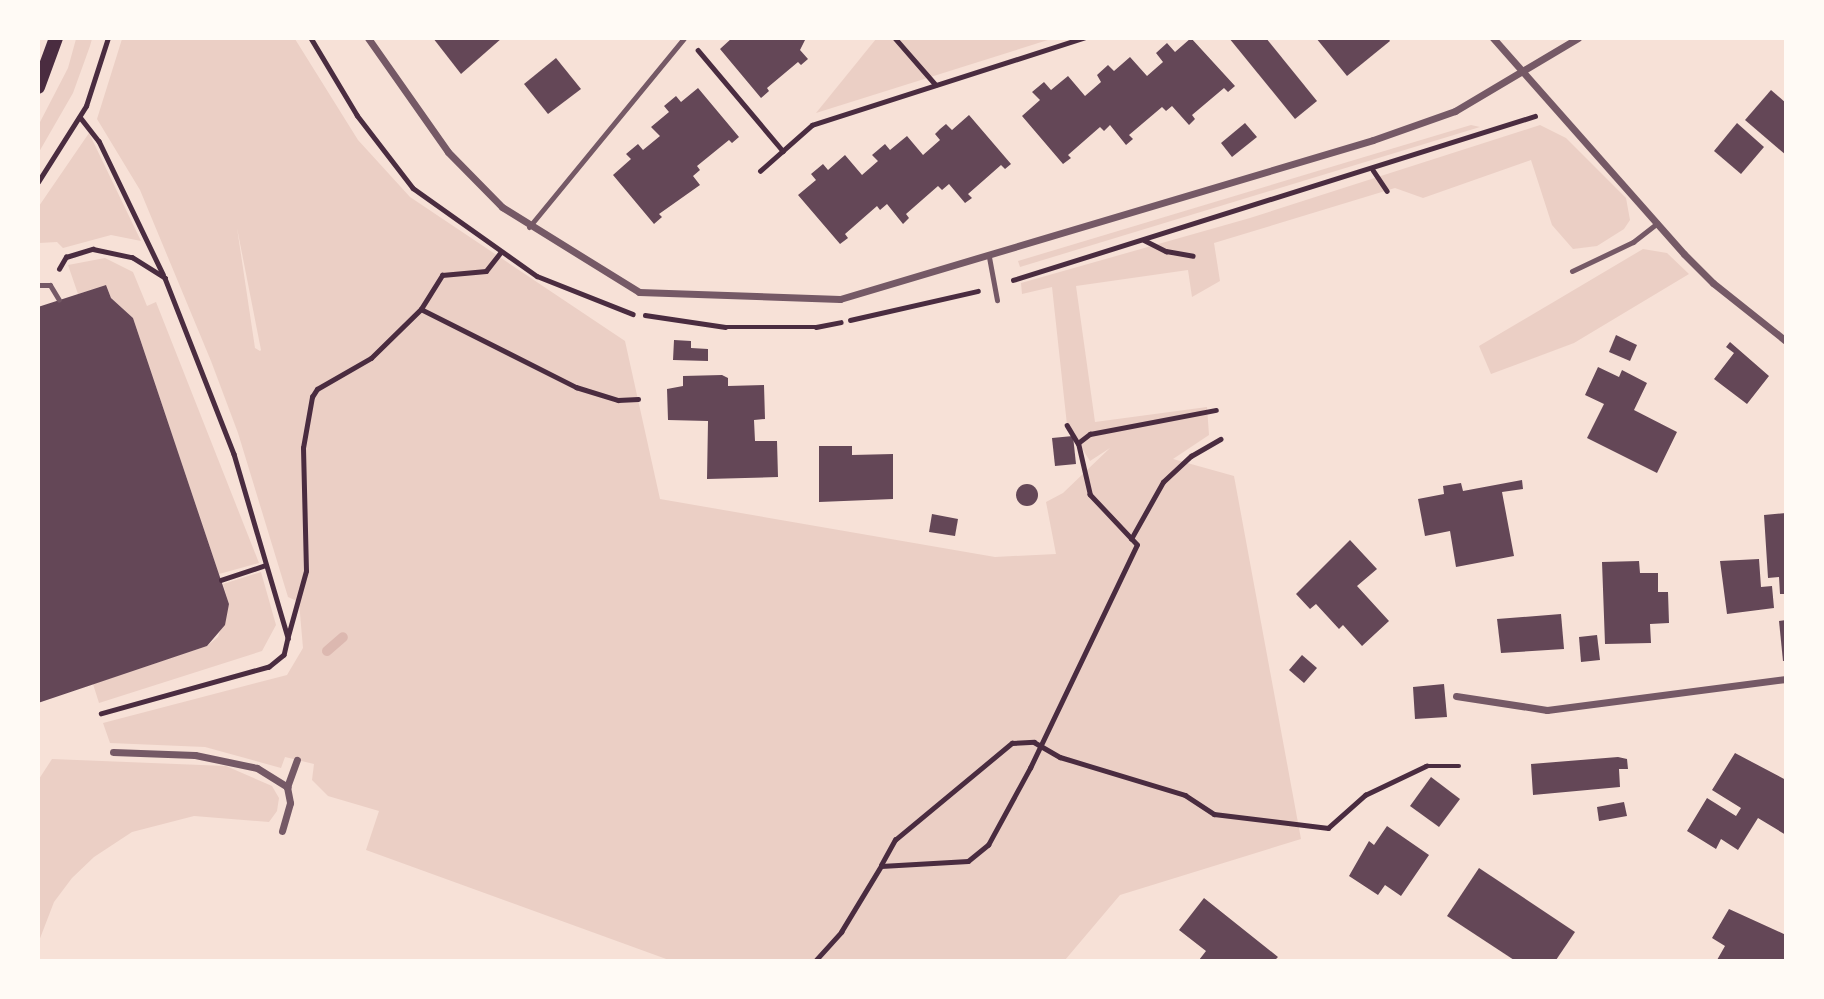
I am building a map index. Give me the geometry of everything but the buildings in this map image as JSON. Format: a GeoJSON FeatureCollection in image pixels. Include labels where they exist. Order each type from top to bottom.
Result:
{"type":"FeatureCollection","features":[{"type":"Feature","properties":{"kind":"main road"},"geometry":{"type":"LineString","coordinates":[[38,87],[56,38]]}},
{"type":"Feature","properties":{"kind":"street"},"geometry":{"type":"LineString","coordinates":[[368,38],[448,152],[502,208],[639,292],[839,299],[989,257],[1374,141],[1455,111],[1524,75],[1578,38]]}},
{"type":"Feature","properties":{"kind":"street"},"geometry":{"type":"LineString","coordinates":[[1493,38],[1713,283],[1786,341]]}},
{"type":"Feature","properties":{"kind":"street"},"geometry":{"type":"LineString","coordinates":[[1456,696],[1547,710],[1786,679]]}},
{"type":"Feature","properties":{"kind":"street"},"geometry":{"type":"LineString","coordinates":[[113,752],[231,762],[257,768],[287,787]]}},
{"type":"Feature","properties":{"kind":"street"},"geometry":{"type":"LineString","coordinates":[[282,831],[290,803],[287,787],[297,760]]}},
{"type":"Feature","properties":{"kind":"lane"},"geometry":{"type":"LineString","coordinates":[[529,227],[686,38]]}},
{"type":"Feature","properties":{"kind":"lane"},"geometry":{"type":"LineString","coordinates":[[1572,271],[1633,242],[1657,223]]}},
{"type":"Feature","properties":{"kind":"lane"},"geometry":{"type":"LineString","coordinates":[[989,257],[997,300]]}},
{"type":"Feature","properties":{"kind":"lane"},"geometry":{"type":"LineString","coordinates":[[38,285],[50,285],[59,300]]}},
{"type":"Feature","properties":{"kind":"path"},"geometry":{"type":"LineString","coordinates":[[38,182],[80,117],[108,38]]}},
{"type":"Feature","properties":{"kind":"path"},"geometry":{"type":"LineString","coordinates":[[311,38],[357,115],[413,187],[501,252],[537,276],[627,313],[725,327],[816,327],[929,306],[1373,170],[1557,107]]}},
{"type":"Feature","properties":{"kind":"path"},"geometry":{"type":"LineString","coordinates":[[686,38],[783,151]]}},
{"type":"Feature","properties":{"kind":"path"},"geometry":{"type":"LineString","coordinates":[[895,38],[936,85]]}},
{"type":"Feature","properties":{"kind":"path"},"geometry":{"type":"LineString","coordinates":[[761,171],[812,125],[1083,38]]}},
{"type":"Feature","properties":{"kind":"path"},"geometry":{"type":"LineString","coordinates":[[80,117],[99,141],[164,278],[234,454],[288,638]]}},
{"type":"Feature","properties":{"kind":"path"},"geometry":{"type":"LineString","coordinates":[[1373,170],[1387,191]]}},
{"type":"Feature","properties":{"kind":"path"},"geometry":{"type":"LineString","coordinates":[[1144,240],[1166,251],[1193,256]]}},
{"type":"Feature","properties":{"kind":"path"},"geometry":{"type":"LineString","coordinates":[[50,285],[66,257],[93,249],[132,257],[164,278]]}},
{"type":"Feature","properties":{"kind":"path"},"geometry":{"type":"LineString","coordinates":[[101,714],[269,667],[284,655],[306,571],[303,448],[312,397],[317,389],[370,358],[421,309],[442,275],[486,271],[501,252]]}},
{"type":"Feature","properties":{"kind":"path"},"geometry":{"type":"LineString","coordinates":[[421,309],[576,387],[618,400],[638,399]]}},
{"type":"Feature","properties":{"kind":"path"},"geometry":{"type":"LineString","coordinates":[[1078,443],[1090,434],[1216,410]]}},
{"type":"Feature","properties":{"kind":"path"},"geometry":{"type":"LineString","coordinates":[[881,866],[968,861],[988,845],[1030,768],[1137,545],[1090,495],[1078,443],[1067,425]]}},
{"type":"Feature","properties":{"kind":"path"},"geometry":{"type":"LineString","coordinates":[[1131,539],[1163,482],[1191,456],[1221,439]]}},
{"type":"Feature","properties":{"kind":"path"},"geometry":{"type":"LineString","coordinates":[[221,580],[266,565]]}},
{"type":"Feature","properties":{"kind":"path"},"geometry":{"type":"LineString","coordinates":[[816,961],[841,932],[895,840],[1012,743],[1034,742],[1060,758],[1185,795],[1214,814],[1328,828],[1343,810],[1389,783],[1426,766],[1459,766]]}},
{"type":"Feature","properties":{"kind":"shaded area"},"geometry":{"type":"Polygon","coordinates":[[[76,39],[92,39],[73,93],[39,152],[39,124],[68,68],[76,39]]]}},
{"type":"Feature","properties":{"kind":"shaded area"},"geometry":{"type":"Polygon","coordinates":[[[122,39],[295,39],[358,140],[410,197],[625,341],[660,499],[995,557],[1056,554],[1046,502],[1063,493],[1110,448],[1090,461],[1067,425],[1052,287],[1022,294],[1021,283],[1250,218],[1540,125],[1566,138],[1626,198],[1630,220],[1624,229],[1597,246],[1573,249],[1552,225],[1531,160],[1423,198],[1395,188],[1214,243],[1220,281],[1192,297],[1188,270],[1076,286],[1095,422],[1207,407],[1209,435],[1173,459],[1234,476],[1301,839],[1120,895],[1065,960],[669,960],[366,850],[379,811],[328,796],[312,780],[314,764],[285,757],[281,768],[205,747],[110,743],[103,723],[287,675],[303,648],[299,602],[288,597],[238,433],[211,361],[140,190],[97,119],[122,39]],[[237,228],[255,348],[261,350],[237,228]]]}},
{"type":"Feature","properties":{"kind":"shaded area"},"geometry":{"type":"Polygon","coordinates":[[[876,39],[1051,39],[816,113],[876,39]]]}},
{"type":"Feature","properties":{"kind":"shaded area"},"geometry":{"type":"Polygon","coordinates":[[[1471,125],[1480,127],[1020,267],[1018,261],[1471,125]]]}},
{"type":"Feature","properties":{"kind":"shaded area"},"geometry":{"type":"Polygon","coordinates":[[[89,133],[141,241],[111,235],[63,248],[57,242],[39,243],[39,206],[89,133]]]}},
{"type":"Feature","properties":{"kind":"shaded area"},"geometry":{"type":"Polygon","coordinates":[[[1643,249],[1667,253],[1689,274],[1574,343],[1491,374],[1479,346],[1643,249]]]}},
{"type":"Feature","properties":{"kind":"shaded area"},"geometry":{"type":"Polygon","coordinates":[[[105,258],[133,272],[147,306],[156,302],[259,563],[219,574],[133,318],[111,298],[106,285],[78,294],[68,265],[105,258]]]}},
{"type":"Feature","properties":{"kind":"shaded area"},"geometry":{"type":"Polygon","coordinates":[[[261,572],[276,625],[262,651],[99,703],[93,684],[207,646],[218,637],[229,604],[223,584],[261,572]]]}},
{"type":"Feature","properties":{"kind":"shaded area"},"geometry":{"type":"Polygon","coordinates":[[[52,759],[226,766],[272,786],[279,798],[277,811],[269,822],[194,816],[132,832],[94,857],[72,878],[54,902],[39,941],[39,779],[52,759]]]}},
{"type":"Feature","properties":{"kind":"waterway"},"geometry":{"type":"LineString","coordinates":[[327,651],[343,637]]}}]}
